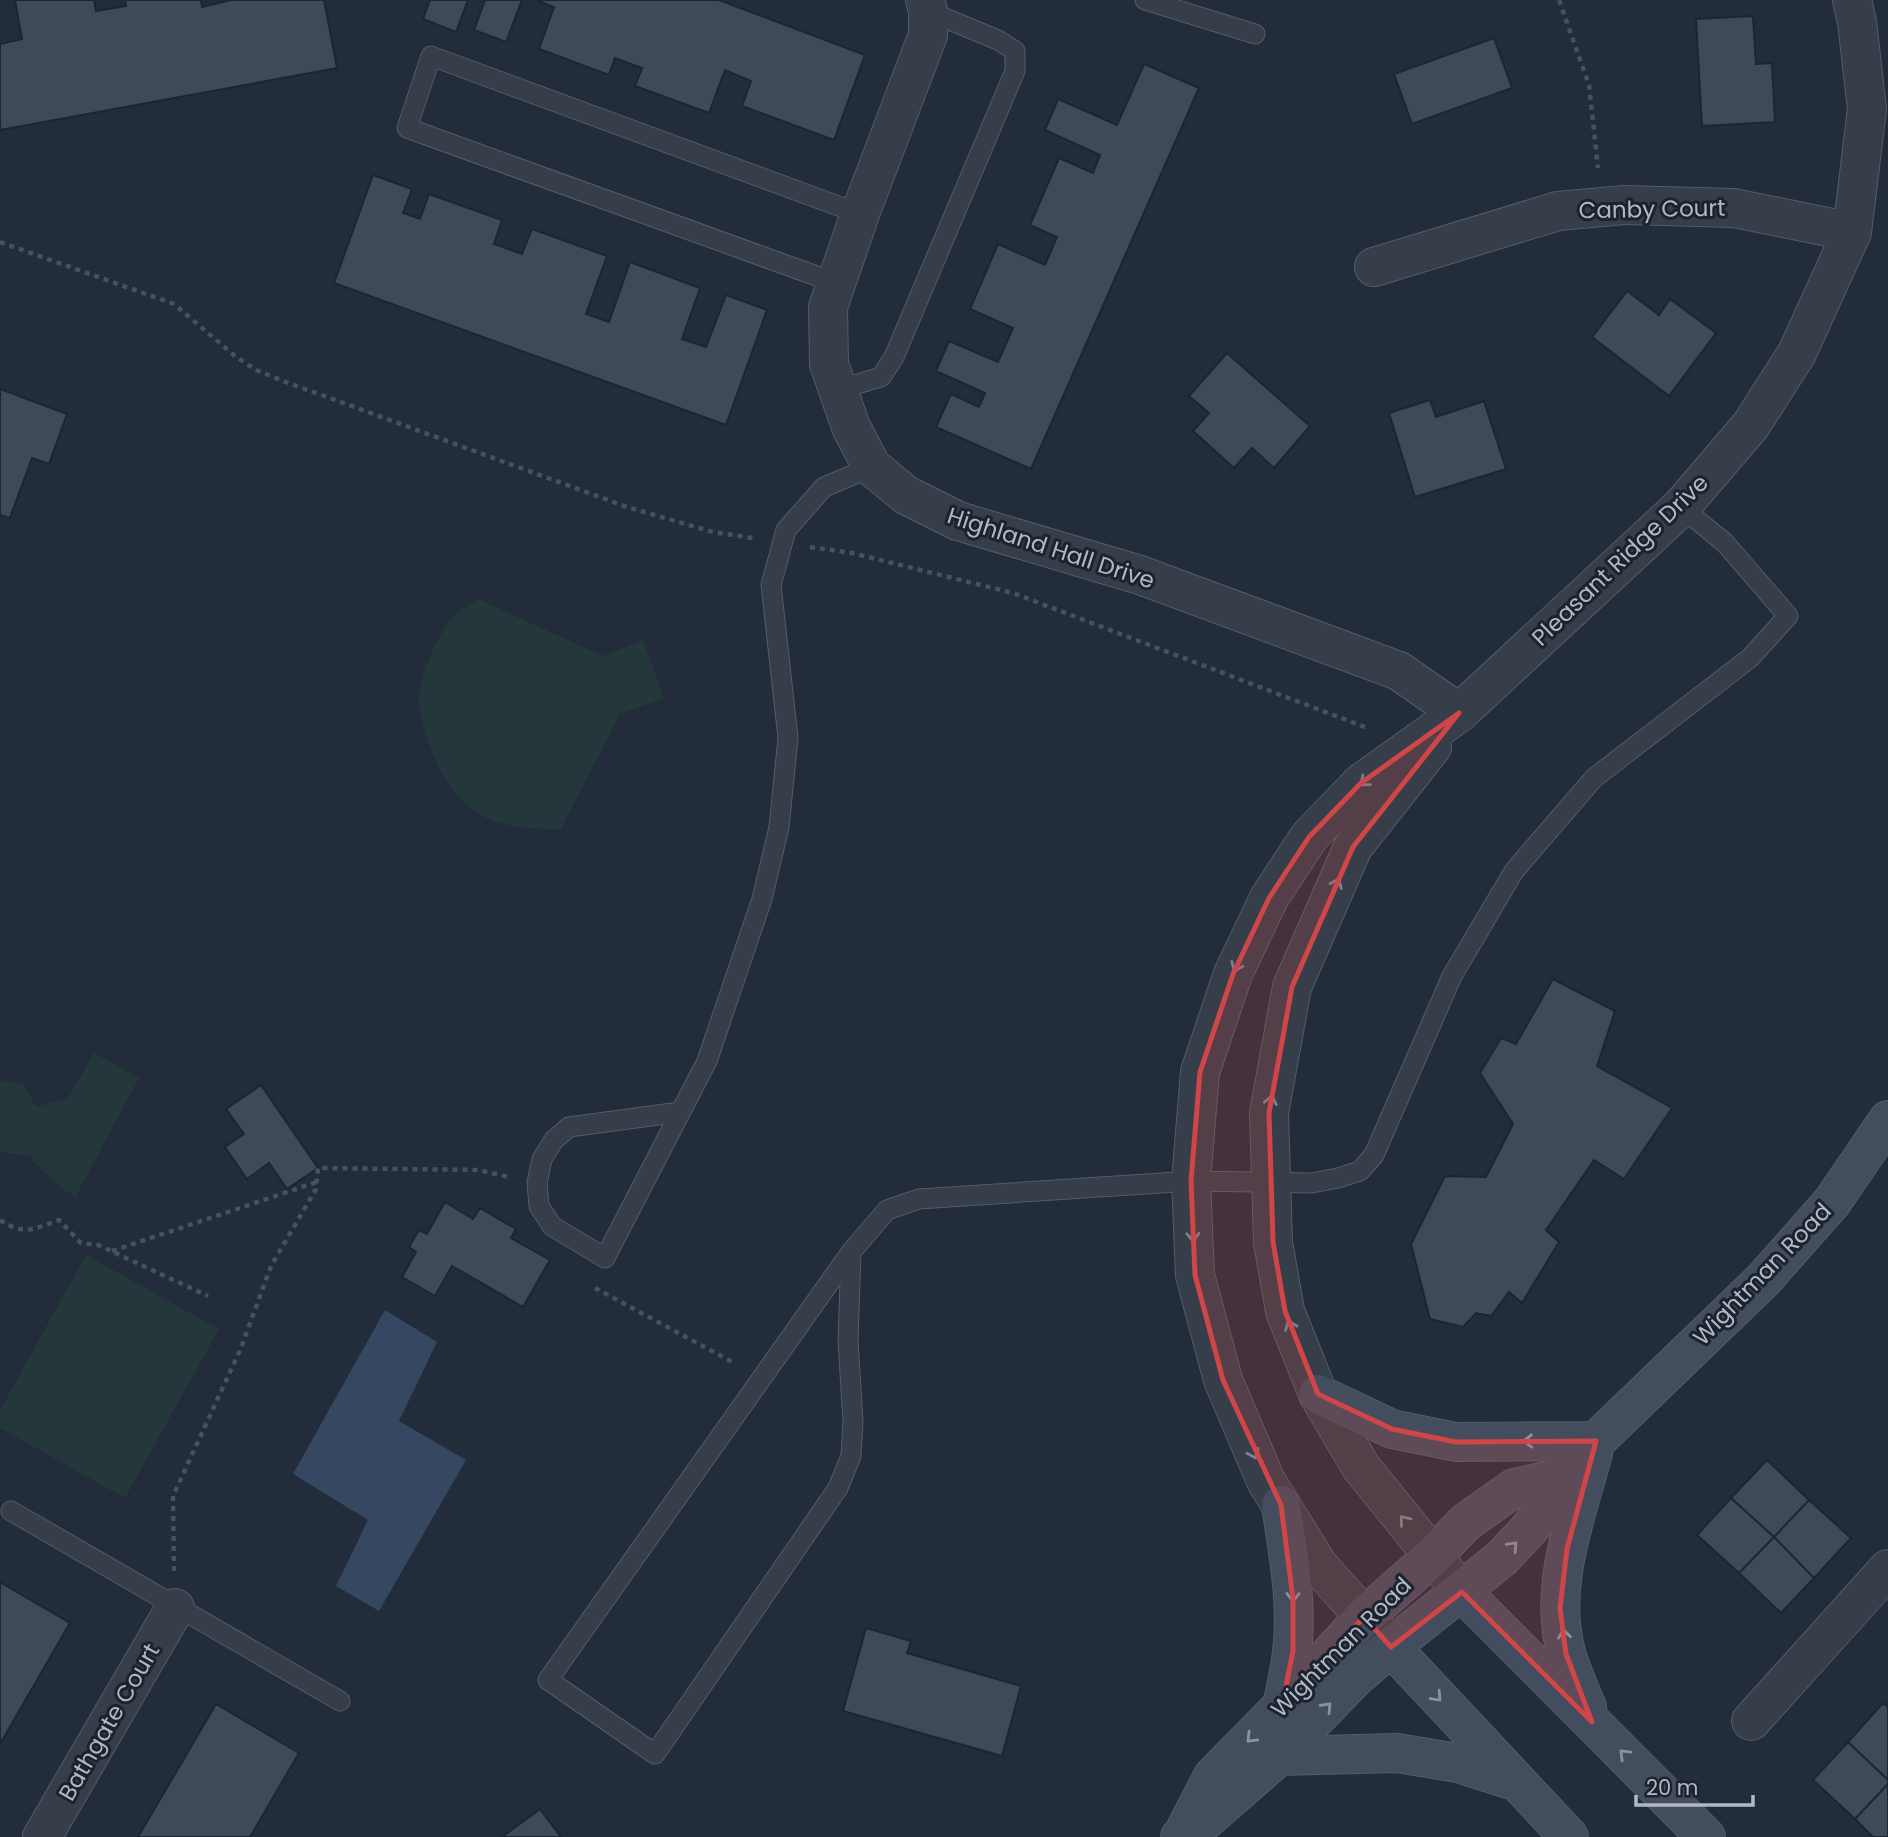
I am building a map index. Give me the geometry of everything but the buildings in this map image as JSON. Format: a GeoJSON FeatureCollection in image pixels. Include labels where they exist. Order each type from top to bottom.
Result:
{"type":"FeatureCollection","features":[{"type":"Feature","properties":{"kind":"main road","name":"Wightman Road"},"geometry":{"type":"LineString","coordinates":[[1182,1835],[1206,1819],[1279,1756],[1356,1677],[1502,1558],[1531,1527],[1564,1477],[1596,1441],[1764,1279],[1832,1202],[1888,1120]]}},
{"type":"Feature","properties":{"kind":"main road"},"geometry":{"type":"LineString","coordinates":[[1318,1394],[1392,1429],[1457,1442],[1596,1441],[1567,1549],[1560,1608],[1566,1654],[1592,1722]]}},
{"type":"Feature","properties":{"kind":"main road","name":"Wightman Road"},"geometry":{"type":"LineString","coordinates":[[1182,1835],[1213,1776],[1364,1617],[1433,1556],[1465,1522],[1514,1488],[1564,1477]]}},
{"type":"Feature","properties":{"kind":"main road"},"geometry":{"type":"LineString","coordinates":[[1281,1505],[1293,1590],[1293,1651],[1282,1706]]}},
{"type":"Feature","properties":{"kind":"main road"},"geometry":{"type":"LineString","coordinates":[[1462,1592],[1706,1837]]}},
{"type":"Feature","properties":{"kind":"main road"},"geometry":{"type":"LineString","coordinates":[[1391,1647],[1569,1837]]}},
{"type":"Feature","properties":{"kind":"main road"},"geometry":{"type":"LineString","coordinates":[[1279,1756],[1397,1753],[1458,1763],[1516,1782]]}},
{"type":"Feature","properties":{"kind":"street","name":"Pleasant Ridge Drive"},"geometry":{"type":"LineString","coordinates":[[1391,1647],[1318,1565],[1266,1481],[1223,1380],[1195,1275],[1191,1181],[1200,1072],[1233,974],[1269,898],[1309,836],[1362,783],[1459,713],[1681,507],[1751,425],[1797,353],[1852,232],[1867,109],[1852,0]]}},
{"type":"Feature","properties":{"kind":"street","name":"Highland Hall Drive"},"geometry":{"type":"LineString","coordinates":[[927,6],[928,35],[859,214],[828,307],[829,364],[851,427],[872,467],[906,495],[958,521],[1140,575],[1399,671],[1459,713]]}},
{"type":"Feature","properties":{"kind":"street","name":"Canby Court"},"geometry":{"type":"LineString","coordinates":[[1374,267],[1558,211],[1624,205],[1734,208],[1852,232]]}},
{"type":"Feature","properties":{"kind":"street","name":"Pleasant Ridge Drive"},"geometry":{"type":"LineString","coordinates":[[1459,713],[1353,847],[1292,987],[1269,1113],[1273,1242],[1285,1311],[1318,1394],[1361,1467],[1462,1592]]}},
{"type":"Feature","properties":{"kind":"street"},"geometry":{"type":"LineString","coordinates":[[1751,1721],[1888,1569]]}},
{"type":"Feature","properties":{"kind":"street","name":"Bathgate Court"},"geometry":{"type":"LineString","coordinates":[[42,1837],[176,1608]]}},
{"type":"Feature","properties":{"kind":"lane"},"geometry":{"type":"LineString","coordinates":[[1145,0],[1255,34]]}},
{"type":"Feature","properties":{"kind":"lane"},"geometry":{"type":"LineString","coordinates":[[838,390],[881,377],[894,357],[1015,71],[1015,51],[927,6]]}},
{"type":"Feature","properties":{"kind":"lane"},"geometry":{"type":"LineString","coordinates":[[836,282],[407,128],[431,56],[859,214]]}},
{"type":"Feature","properties":{"kind":"lane"},"geometry":{"type":"LineString","coordinates":[[680,1112],[569,1127],[554,1140],[542,1159],[537,1183],[539,1206],[552,1226],[605,1258],[707,1061],[762,899],[779,827],[788,738],[771,585],[786,530],[824,487],[872,467]]}},
{"type":"Feature","properties":{"kind":"lane"},"geometry":{"type":"LineString","coordinates":[[851,1252],[848,1341],[853,1421],[851,1456],[838,1488],[655,1755],[548,1680],[851,1252],[887,1210],[919,1199],[1191,1181],[1312,1182],[1360,1171],[1374,1155],[1452,976],[1514,871],[1594,778],[1750,658],[1788,616],[1725,543],[1681,507]]}},
{"type":"Feature","properties":{"kind":"lane"},"geometry":{"type":"LineString","coordinates":[[11,1511],[340,1701]]}},
{"type":"Feature","properties":{"kind":"path"},"geometry":{"type":"LineString","coordinates":[[1559,0],[1589,85],[1602,207]]}},
{"type":"Feature","properties":{"kind":"path"},"geometry":{"type":"LineString","coordinates":[[0,242],[174,304],[235,356],[256,370],[627,507],[713,532],[852,552],[1013,593],[1413,746]]}},
{"type":"Feature","properties":{"kind":"path"},"geometry":{"type":"LineString","coordinates":[[176,1608],[173,1496],[241,1348],[271,1266],[316,1189],[318,1168],[478,1170],[537,1183]]}},
{"type":"Feature","properties":{"kind":"path"},"geometry":{"type":"LineString","coordinates":[[111,1251],[317,1182]]}},
{"type":"Feature","properties":{"kind":"path"},"geometry":{"type":"LineString","coordinates":[[0,1220],[28,1231],[59,1220],[81,1243],[98,1245],[208,1296]]}},
{"type":"Feature","properties":{"kind":"path"},"geometry":{"type":"LineString","coordinates":[[605,1258],[595,1288],[762,1378]]}},
{"type":"Feature","properties":{"kind":"highlighted area"},"geometry":{"type":"Polygon","coordinates":[[[1459,713],[1353,847],[1292,987],[1269,1113],[1273,1242],[1285,1311],[1318,1394],[1392,1429],[1456,1442],[1596,1441],[1567,1549],[1560,1608],[1566,1654],[1592,1722],[1462,1592],[1391,1647],[1364,1617],[1282,1706],[1293,1651],[1293,1599],[1281,1505],[1223,1380],[1195,1275],[1191,1181],[1200,1072],[1233,974],[1269,898],[1309,837],[1361,783],[1459,713]]]}},
{"type":"Feature","properties":{"kind":"green space"},"geometry":{"type":"Polygon","coordinates":[[[478,599],[603,656],[643,640],[664,698],[620,714],[561,829],[515,826],[496,822],[475,811],[449,784],[428,742],[419,702],[426,668],[449,621],[478,599]]]}},
{"type":"Feature","properties":{"kind":"green space"},"geometry":{"type":"Polygon","coordinates":[[[94,1053],[139,1078],[76,1196],[63,1190],[32,1160],[33,1156],[0,1152],[0,1083],[5,1080],[24,1085],[36,1107],[68,1098],[94,1053]]]}},
{"type":"Feature","properties":{"kind":"green space"},"geometry":{"type":"Polygon","coordinates":[[[86,1255],[219,1329],[125,1498],[0,1428],[0,1410],[86,1255]]]}},
{"type":"Feature","properties":{"kind":"water"},"geometry":{"type":"Polygon","coordinates":[[[385,1310],[437,1342],[399,1421],[466,1460],[379,1611],[336,1586],[368,1520],[293,1474],[385,1310]]]}}]}
